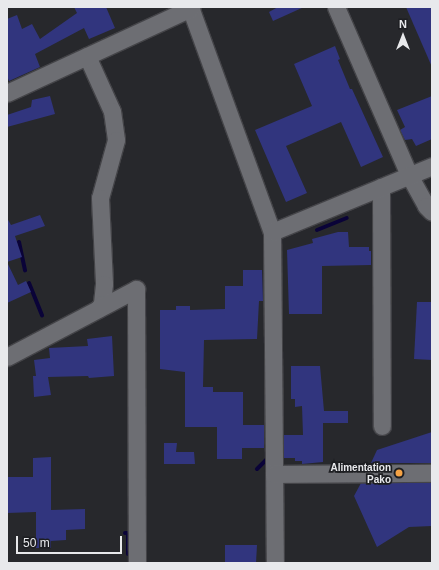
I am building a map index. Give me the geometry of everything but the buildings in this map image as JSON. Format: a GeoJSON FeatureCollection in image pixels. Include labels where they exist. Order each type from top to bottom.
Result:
{"type":"FeatureCollection","features":[{"type":"Feature","properties":{"kind":"street"},"geometry":{"type":"LineString","coordinates":[[336,7],[409,175],[426,206],[432,212]]}},
{"type":"Feature","properties":{"kind":"street"},"geometry":{"type":"LineString","coordinates":[[7,93],[190,8],[272,232],[275,563]]}},
{"type":"Feature","properties":{"kind":"street"},"geometry":{"type":"LineString","coordinates":[[87,56],[112,110],[116,140],[100,198],[104,284],[102,304],[98,309]]}},
{"type":"Feature","properties":{"kind":"street"},"geometry":{"type":"LineString","coordinates":[[272,232],[432,166]]}},
{"type":"Feature","properties":{"kind":"street"},"geometry":{"type":"LineString","coordinates":[[381,187],[382,426]]}},
{"type":"Feature","properties":{"kind":"street"},"geometry":{"type":"LineString","coordinates":[[7,357],[136,289],[137,563]]}},
{"type":"Feature","properties":{"kind":"street"},"geometry":{"type":"LineString","coordinates":[[274,474],[432,473]]}},
{"type":"Feature","properties":{"kind":"waterway"},"geometry":{"type":"LineString","coordinates":[[317,230],[347,218]]}},
{"type":"Feature","properties":{"kind":"waterway"},"geometry":{"type":"LineString","coordinates":[[19,242],[25,270]]}},
{"type":"Feature","properties":{"kind":"waterway"},"geometry":{"type":"LineString","coordinates":[[29,283],[42,315]]}},
{"type":"Feature","properties":{"kind":"waterway"},"geometry":{"type":"LineString","coordinates":[[257,469],[268,458]]}},
{"type":"Feature","properties":{"kind":"waterway"},"geometry":{"type":"LineString","coordinates":[[125,533],[128,533],[128,554]]}},
{"type":"Feature","properties":{"kind":"place","name":"Alimentation Pako"},"geometry":{"type":"Point","coordinates":[399,473]}}]}
